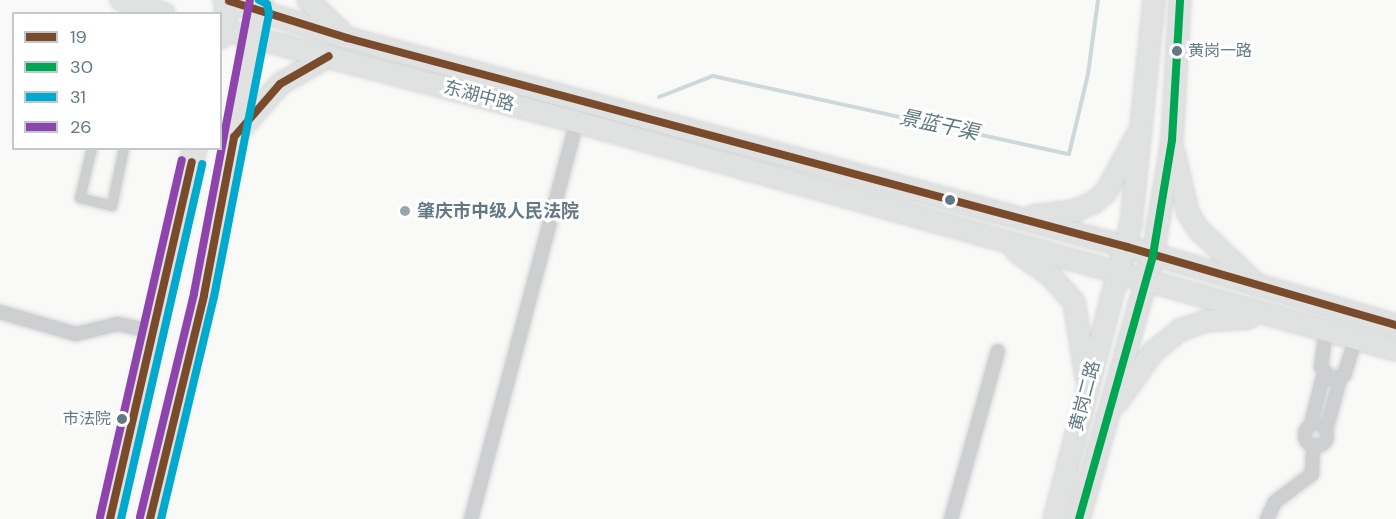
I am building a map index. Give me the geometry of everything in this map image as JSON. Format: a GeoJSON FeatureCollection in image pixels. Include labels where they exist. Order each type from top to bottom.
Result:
{"type":"FeatureCollection","features":[{"type":"Feature","properties":{"kind":"main road"},"geometry":{"type":"LineString","coordinates":[[121,0],[156,12]]}},
{"type":"Feature","properties":{"kind":"main road"},"geometry":{"type":"LineString","coordinates":[[160,12],[172,0]]}},
{"type":"Feature","properties":{"kind":"main road"},"geometry":{"type":"LineString","coordinates":[[222,27],[227,0]]}},
{"type":"Feature","properties":{"kind":"main road","name":"东湖中路"},"geometry":{"type":"LineString","coordinates":[[227,0],[260,5],[310,26],[347,38],[981,207],[1396,325]]}},
{"type":"Feature","properties":{"kind":"main road"},"geometry":{"type":"LineString","coordinates":[[308,0],[347,38]]}},
{"type":"Feature","properties":{"kind":"main road"},"geometry":{"type":"LineString","coordinates":[[1127,247],[1154,0]]}},
{"type":"Feature","properties":{"kind":"main road"},"geometry":{"type":"LineString","coordinates":[[1153,255],[1172,140],[1180,0]]}},
{"type":"Feature","properties":{"kind":"main road"},"geometry":{"type":"LineString","coordinates":[[150,519],[204,295],[234,137],[231,102],[255,38],[260,5]]}},
{"type":"Feature","properties":{"kind":"main road"},"geometry":{"type":"LineString","coordinates":[[305,50],[310,26]]}},
{"type":"Feature","properties":{"kind":"main road","name":"东湖中路"},"geometry":{"type":"LineString","coordinates":[[222,32],[329,56],[577,122],[1275,319],[1396,350]]}},
{"type":"Feature","properties":{"kind":"main road"},"geometry":{"type":"LineString","coordinates":[[234,137],[280,84],[329,56]]}},
{"type":"Feature","properties":{"kind":"main road"},"geometry":{"type":"LineString","coordinates":[[1017,217],[1055,214],[1093,202],[1106,192],[1139,132]]}},
{"type":"Feature","properties":{"kind":"main road"},"geometry":{"type":"LineString","coordinates":[[1172,140],[1188,213],[1198,229],[1258,287]]}},
{"type":"Feature","properties":{"kind":"main road"},"geometry":{"type":"LineString","coordinates":[[110,519],[156,332],[195,150]]}},
{"type":"Feature","properties":{"kind":"main road"},"geometry":{"type":"LineString","coordinates":[[974,233],[981,207]]}},
{"type":"Feature","properties":{"kind":"main road"},"geometry":{"type":"LineString","coordinates":[[1002,241],[1051,276],[1074,302],[1087,382]]}},
{"type":"Feature","properties":{"kind":"main road","name":"黄岗二路"},"geometry":{"type":"LineString","coordinates":[[1054,519],[1087,382],[1127,247]]}},
{"type":"Feature","properties":{"kind":"main road","name":"黄岗二路"},"geometry":{"type":"LineString","coordinates":[[1079,519],[1153,255]]}},
{"type":"Feature","properties":{"kind":"main road"},"geometry":{"type":"LineString","coordinates":[[1298,324],[1303,299]]}},
{"type":"Feature","properties":{"kind":"main road"},"geometry":{"type":"LineString","coordinates":[[1107,418],[1153,352],[1179,330],[1230,318],[1275,319]]}},
{"type":"Feature","properties":{"kind":"street"},"geometry":{"type":"LineString","coordinates":[[471,519],[577,122]]}},
{"type":"Feature","properties":{"kind":"street"},"geometry":{"type":"LineString","coordinates":[[92,150],[80,198],[112,206],[124,150]]}},
{"type":"Feature","properties":{"kind":"street"},"geometry":{"type":"LineString","coordinates":[[0,312],[76,334],[118,324],[156,332]]}},
{"type":"Feature","properties":{"kind":"street"},"geometry":{"type":"LineString","coordinates":[[1267,519],[1275,502],[1312,474],[1313,446],[1305,436],[1311,424],[1324,374],[1320,360],[1326,331]]}},
{"type":"Feature","properties":{"kind":"street"},"geometry":{"type":"LineString","coordinates":[[1313,446],[1325,441],[1340,379],[1348,369],[1356,339]]}},
{"type":"Feature","properties":{"kind":"street"},"geometry":{"type":"LineString","coordinates":[[951,519],[998,351]]}},
{"type":"Feature","properties":{"kind":"street"},"geometry":{"type":"LineString","coordinates":[[1324,374],[1332,379],[1340,379]]}},
{"type":"Feature","properties":{"kind":"street"},"geometry":{"type":"LineString","coordinates":[[1311,424],[1322,425],[1326,430]]}},
{"type":"Feature","properties":{"kind":"street"},"geometry":{"type":"LineString","coordinates":[[155,496],[157,519]]}},
{"type":"Feature","properties":{"kind":"waterway","name":"景蓝干渠"},"geometry":{"type":"LineString","coordinates":[[659,97],[713,76],[1069,154],[1088,74],[1098,0]]}},
{"type":"Feature","properties":{"kind":"transit line","name":"26"},"geometry":{"type":"LineString","coordinates":[[222,146],[250,0]]}},
{"type":"Feature","properties":{"kind":"transit line","name":"31"},"geometry":{"type":"LineString","coordinates":[[161,519],[214,297],[269,13],[267,4],[259,0]]}},
{"type":"Feature","properties":{"kind":"transit line","name":"30"},"geometry":{"type":"LineString","coordinates":[[1079,519],[1153,255],[1172,140],[1180,0]]}},
{"type":"Feature","properties":{"kind":"transit line","name":"19"},"geometry":{"type":"LineString","coordinates":[[229,1],[347,38],[1127,247],[1396,325]]}},
{"type":"Feature","properties":{"kind":"transit line","name":"19"},"geometry":{"type":"LineString","coordinates":[[150,519],[204,295],[234,137],[280,84],[329,56]]}},
{"type":"Feature","properties":{"kind":"transit line","name":"26"},"geometry":{"type":"LineString","coordinates":[[140,517],[194,293],[221,150]]}},
{"type":"Feature","properties":{"kind":"transit line","name":"26"},"geometry":{"type":"LineString","coordinates":[[100,517],[182,160]]}},
{"type":"Feature","properties":{"kind":"transit line","name":"19"},"geometry":{"type":"LineString","coordinates":[[110,519],[192,162]]}},
{"type":"Feature","properties":{"kind":"transit line","name":"31"},"geometry":{"type":"LineString","coordinates":[[121,519],[202,164]]}},
{"type":"Feature","properties":{"kind":"place","name":"黄岗一路"},"geometry":{"type":"Point","coordinates":[1177,51]}},
{"type":"Feature","properties":{"kind":"place","name":"肇庆市中级人民法院"},"geometry":{"type":"Point","coordinates":[405,211]}},
{"type":"Feature","properties":{"kind":"place","name":"市法院"},"geometry":{"type":"Point","coordinates":[122,419]}}]}
